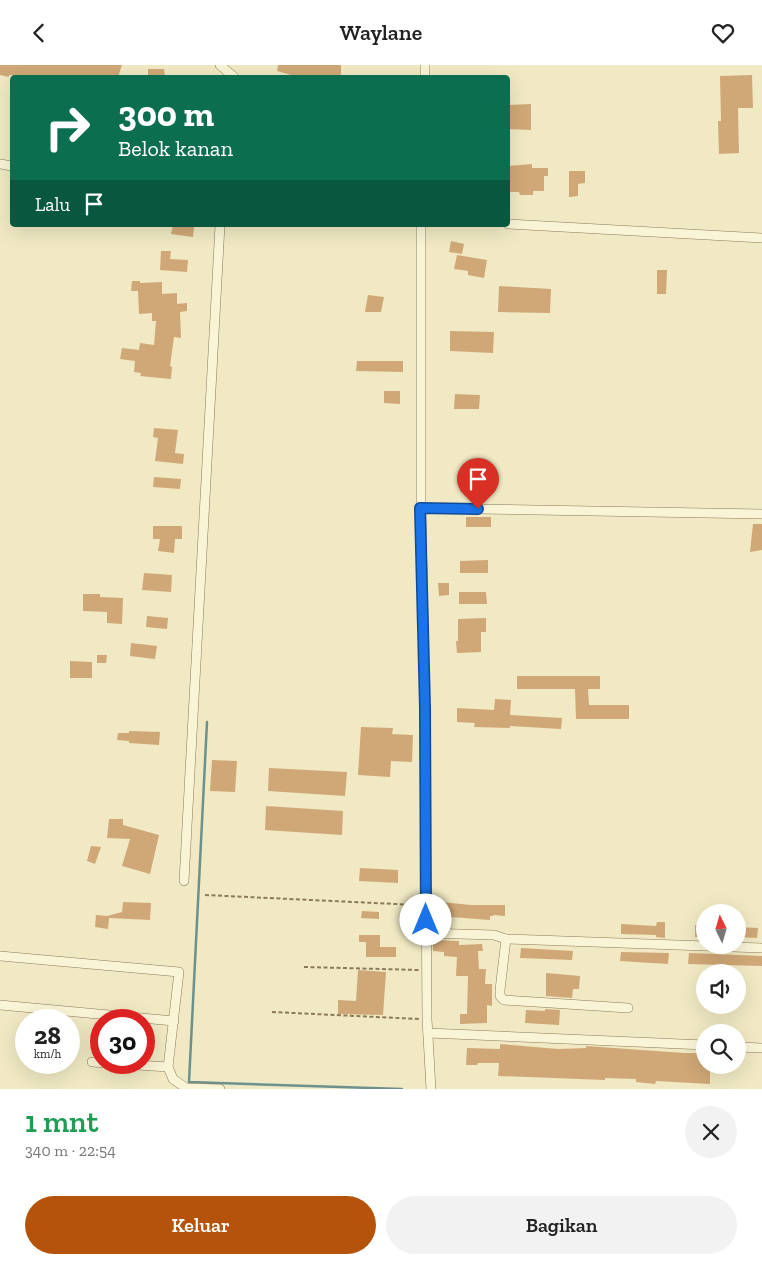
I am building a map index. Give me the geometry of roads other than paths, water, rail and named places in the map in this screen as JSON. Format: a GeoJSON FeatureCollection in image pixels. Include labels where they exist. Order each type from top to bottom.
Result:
{"type":"FeatureCollection","features":[{"type":"Feature","properties":{"kind":"street"},"geometry":{"type":"LineString","coordinates":[[220,65],[232,75]]}},
{"type":"Feature","properties":{"kind":"street"},"geometry":{"type":"LineString","coordinates":[[510,224],[762,238]]}},
{"type":"Feature","properties":{"kind":"street"},"geometry":{"type":"LineString","coordinates":[[184,881],[220,227]]}},
{"type":"Feature","properties":{"kind":"street"},"geometry":{"type":"LineString","coordinates":[[421,227],[420,508],[425,708],[426,970],[431,1088]]}},
{"type":"Feature","properties":{"kind":"street"},"geometry":{"type":"LineString","coordinates":[[420,508],[762,514]]}},
{"type":"Feature","properties":{"kind":"street"},"geometry":{"type":"LineString","coordinates":[[426,933],[494,935],[506,939],[762,948]]}},
{"type":"Feature","properties":{"kind":"street"},"geometry":{"type":"LineString","coordinates":[[506,939],[500,990],[500,996],[504,1001],[628,1008]]}},
{"type":"Feature","properties":{"kind":"street"},"geometry":{"type":"LineString","coordinates":[[0,956],[179,972],[168,1067],[173,1079],[186,1088],[220,1089]]}},
{"type":"Feature","properties":{"kind":"street"},"geometry":{"type":"LineString","coordinates":[[0,1005],[174,1021]]}},
{"type":"Feature","properties":{"kind":"street"},"geometry":{"type":"LineString","coordinates":[[428,1033],[696,1045]]}},
{"type":"Feature","properties":{"kind":"street"},"geometry":{"type":"LineString","coordinates":[[746,1047],[762,1048]]}},
{"type":"Feature","properties":{"kind":"street"},"geometry":{"type":"LineString","coordinates":[[155,1066],[168,1067]]}},
{"type":"Feature","properties":{"kind":"waterway"},"geometry":{"type":"LineString","coordinates":[[207,722],[189,1082],[402,1089]]}}]}
